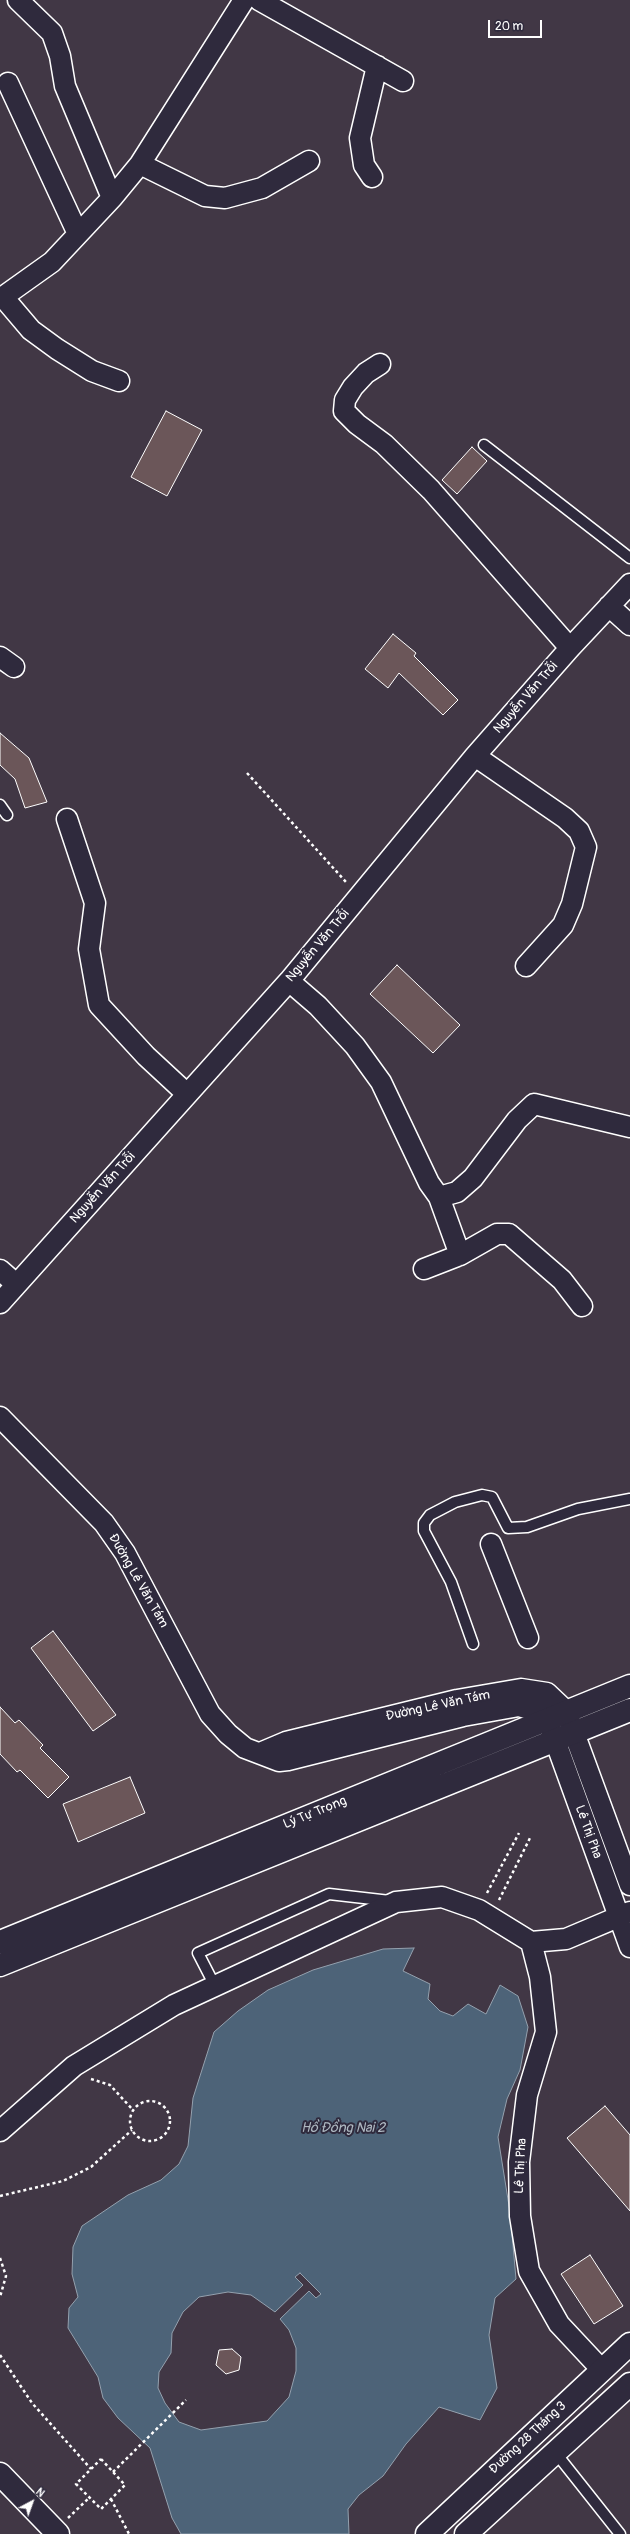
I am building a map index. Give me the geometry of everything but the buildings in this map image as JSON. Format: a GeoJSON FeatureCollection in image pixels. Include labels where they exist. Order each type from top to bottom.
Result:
{"type":"FeatureCollection","features":[{"type":"Feature","properties":{"kind":"street"},"geometry":{"type":"LineString","coordinates":[[18,0],[52,33],[60,56],[65,86],[112,198]]}},
{"type":"Feature","properties":{"kind":"street"},"geometry":{"type":"LineString","coordinates":[[119,380],[92,370],[57,349],[31,330],[2,298],[52,262],[112,198],[140,164],[244,0]]}},
{"type":"Feature","properties":{"kind":"street"},"geometry":{"type":"LineString","coordinates":[[259,0],[403,81]]}},
{"type":"Feature","properties":{"kind":"street"},"geometry":{"type":"LineString","coordinates":[[372,177],[364,165],[360,138],[377,66]]}},
{"type":"Feature","properties":{"kind":"street"},"geometry":{"type":"LineString","coordinates":[[8,83],[78,234]]}},
{"type":"Feature","properties":{"kind":"street"},"geometry":{"type":"LineString","coordinates":[[140,164],[205,196],[225,198],[262,188],[309,161]]}},
{"type":"Feature","properties":{"kind":"street"},"geometry":{"type":"LineString","coordinates":[[380,364],[366,373],[353,387],[345,400],[344,410],[358,424],[384,444],[431,490],[570,648]]}},
{"type":"Feature","properties":{"kind":"street","name":"Nguyễn Văn Trỗi"},"geometry":{"type":"LineString","coordinates":[[0,1303],[289,981],[360,897],[475,756],[570,648],[630,584]]}},
{"type":"Feature","properties":{"kind":"street"},"geometry":{"type":"LineString","coordinates":[[609,606],[630,625]]}},
{"type":"Feature","properties":{"kind":"street"},"geometry":{"type":"LineString","coordinates":[[475,756],[565,818],[579,831],[586,847],[572,904],[563,925],[526,966]]}},
{"type":"Feature","properties":{"kind":"street"},"geometry":{"type":"LineString","coordinates":[[67,818],[95,903],[89,948],[99,1005],[146,1056],[187,1094]]}},
{"type":"Feature","properties":{"kind":"street"},"geometry":{"type":"LineString","coordinates":[[289,981],[318,1006],[349,1040],[381,1082],[429,1183],[439,1196],[460,1255]]}},
{"type":"Feature","properties":{"kind":"street"},"geometry":{"type":"LineString","coordinates":[[439,1196],[457,1192],[474,1178],[517,1120],[534,1104],[630,1127]]}},
{"type":"Feature","properties":{"kind":"street"},"geometry":{"type":"LineString","coordinates":[[424,1270],[460,1255],[497,1234],[509,1234],[562,1280],[582,1306]]}},
{"type":"Feature","properties":{"kind":"street"},"geometry":{"type":"LineString","coordinates":[[0,1270],[16,1284]]}},
{"type":"Feature","properties":{"kind":"street","name":"Đường Lê Văn Tám"},"geometry":{"type":"LineString","coordinates":[[0,1418],[104,1523],[125,1553],[210,1714],[228,1734],[245,1748],[260,1753],[286,1742],[379,1718],[457,1700],[521,1689],[547,1693],[556,1715]]}},
{"type":"Feature","properties":{"kind":"street"},"geometry":{"type":"LineString","coordinates":[[492,1544],[528,1638]]}},
{"type":"Feature","properties":{"kind":"street","name":"Lý Tự Trọng"},"geometry":{"type":"LineString","coordinates":[[0,1942],[630,1686]]}},
{"type":"Feature","properties":{"kind":"street","name":"Lý Tự Trọng"},"geometry":{"type":"LineString","coordinates":[[0,1966],[630,1710]]}},
{"type":"Feature","properties":{"kind":"street","name":"Lê Thị Pha"},"geometry":{"type":"LineString","coordinates":[[556,1715],[625,1915],[630,1947]]}},
{"type":"Feature","properties":{"kind":"street"},"geometry":{"type":"LineString","coordinates":[[564,1737],[630,1885]]}},
{"type":"Feature","properties":{"kind":"street"},"geometry":{"type":"LineString","coordinates":[[0,2131],[74,2066],[174,2005],[396,1902],[442,1897],[485,1914],[532,1942],[566,1939],[625,1915]]}},
{"type":"Feature","properties":{"kind":"street","name":"Lê Thị Pha"},"geometry":{"type":"LineString","coordinates":[[532,1942],[540,1977],[546,2032],[527,2095],[519,2162],[520,2216],[529,2271],[559,2324],[602,2370]]}},
{"type":"Feature","properties":{"kind":"street","name":"Đường 28 Tháng 3"},"geometry":{"type":"LineString","coordinates":[[427,2534],[534,2432],[630,2344]]}},
{"type":"Feature","properties":{"kind":"street"},"geometry":{"type":"LineString","coordinates":[[466,2534],[630,2384]]}},
{"type":"Feature","properties":{"kind":"street"},"geometry":{"type":"LineString","coordinates":[[534,2432],[554,2452]]}},
{"type":"Feature","properties":{"kind":"street"},"geometry":{"type":"LineString","coordinates":[[0,2474],[56,2532]]}},
{"type":"Feature","properties":{"kind":"lane"},"geometry":{"type":"LineString","coordinates":[[484,445],[630,558]]}},
{"type":"Feature","properties":{"kind":"lane"},"geometry":{"type":"LineString","coordinates":[[0,805],[7,815]]}},
{"type":"Feature","properties":{"kind":"lane"},"geometry":{"type":"LineString","coordinates":[[473,1644],[451,1582],[424,1531],[424,1523],[430,1515],[455,1502],[482,1496],[492,1497],[508,1528],[527,1527],[578,1509],[630,1499]]}},
{"type":"Feature","properties":{"kind":"lane"},"geometry":{"type":"LineString","coordinates":[[215,1986],[198,1953],[330,1894],[396,1902]]}},
{"type":"Feature","properties":{"kind":"lane"},"geometry":{"type":"LineString","coordinates":[[554,2452],[620,2534]]}},
{"type":"Feature","properties":{"kind":"path"},"geometry":{"type":"LineString","coordinates":[[247,773],[360,897]]}},
{"type":"Feature","properties":{"kind":"path"},"geometry":{"type":"LineString","coordinates":[[485,1914],[519,1833]]}},
{"type":"Feature","properties":{"kind":"path"},"geometry":{"type":"LineString","coordinates":[[485,1914],[530,1838]]}},
{"type":"Feature","properties":{"kind":"path"},"geometry":{"type":"LineString","coordinates":[[74,2066],[90,2078],[110,2085],[132,2110]]}},
{"type":"Feature","properties":{"kind":"path"},"geometry":{"type":"LineString","coordinates":[[143,2102],[157,2102],[166,2107],[171,2120],[167,2132],[156,2140],[144,2140],[132,2130],[130,2123],[132,2110],[143,2102]]}},
{"type":"Feature","properties":{"kind":"path"},"geometry":{"type":"LineString","coordinates":[[0,2196],[63,2181],[91,2167],[132,2130]]}},
{"type":"Feature","properties":{"kind":"path"},"geometry":{"type":"LineString","coordinates":[[0,2258],[6,2276],[0,2297]]}},
{"type":"Feature","properties":{"kind":"path"},"geometry":{"type":"LineString","coordinates":[[0,2355],[37,2408],[91,2469]]}},
{"type":"Feature","properties":{"kind":"path"},"geometry":{"type":"LineString","coordinates":[[113,2472],[139,2449],[186,2400]]}},
{"type":"Feature","properties":{"kind":"path"},"geometry":{"type":"LineString","coordinates":[[101,2460],[113,2472],[125,2485],[101,2509],[76,2484],[101,2460]]}},
{"type":"Feature","properties":{"kind":"path"},"geometry":{"type":"LineString","coordinates":[[56,2532],[90,2497]]}},
{"type":"Feature","properties":{"kind":"path"},"geometry":{"type":"LineString","coordinates":[[110,2499],[129,2534]]}},
{"type":"Feature","properties":{"kind":"water","name":"Hồ Đồng Nai 2"},"geometry":{"type":"Polygon","coordinates":[[[414,1948],[403,1971],[430,1984],[428,1999],[440,2011],[453,2016],[468,2004],[486,2014],[500,1985],[518,1996],[528,2027],[520,2070],[507,2099],[498,2137],[510,2212],[516,2279],[495,2298],[489,2335],[497,2388],[480,2420],[439,2407],[406,2444],[383,2476],[359,2495],[348,2509],[349,2534],[181,2534],[172,2518],[150,2448],[118,2418],[103,2398],[98,2377],[68,2328],[69,2308],[78,2297],[72,2274],[73,2247],[82,2226],[128,2195],[161,2180],[179,2164],[188,2146],[193,2098],[214,2032],[238,2011],[268,1990],[313,1970],[383,1949],[414,1948]],[[300,2273],[295,2277],[303,2285],[275,2312],[251,2295],[228,2292],[199,2297],[183,2312],[172,2333],[171,2353],[159,2372],[158,2388],[165,2403],[179,2422],[201,2430],[267,2421],[289,2397],[296,2371],[296,2348],[289,2330],[280,2319],[309,2291],[316,2298],[321,2294],[300,2273]]]}}]}
